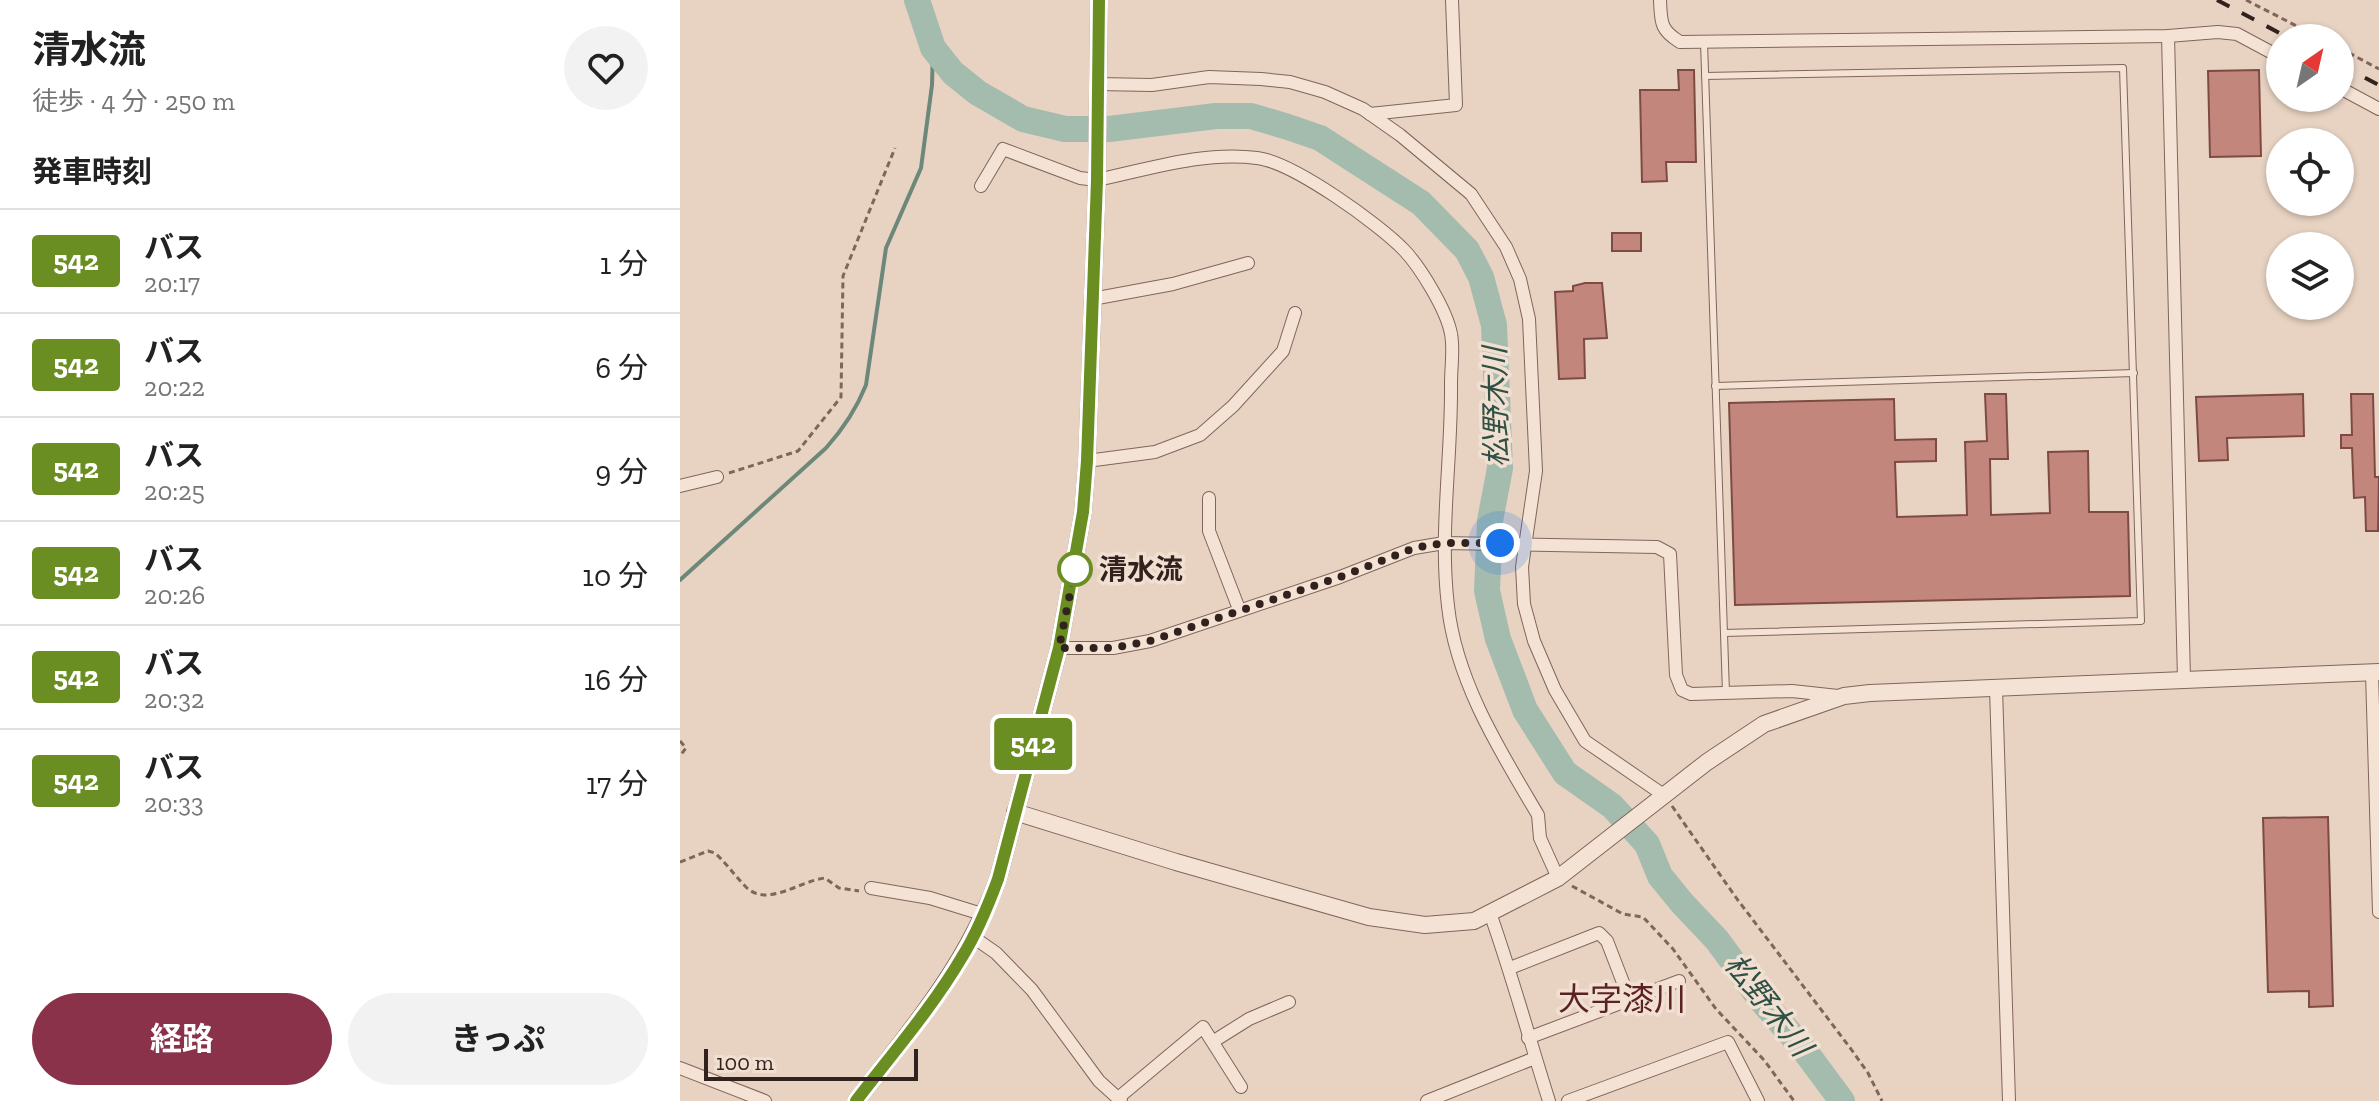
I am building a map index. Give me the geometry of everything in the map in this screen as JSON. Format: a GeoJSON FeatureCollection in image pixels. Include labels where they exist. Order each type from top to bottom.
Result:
{"type":"FeatureCollection","features":[{"type":"Feature","properties":{"kind":"street"},"geometry":{"type":"LineString","coordinates":[[856,1101],[963,957],[985,915],[998,879],[1059,648],[1077,556],[1087,461],[1099,0]]}},
{"type":"Feature","properties":{"kind":"street"},"geometry":{"type":"LineString","coordinates":[[1370,114],[1456,105],[1452,0]]}},
{"type":"Feature","properties":{"kind":"street"},"geometry":{"type":"LineString","coordinates":[[1660,0],[1661,21],[1666,33],[1680,42],[2168,36],[2218,32],[2237,34],[2266,50]]}},
{"type":"Feature","properties":{"kind":"street"},"geometry":{"type":"LineString","coordinates":[[2168,36],[2184,679]]}},
{"type":"Feature","properties":{"kind":"street"},"geometry":{"type":"LineString","coordinates":[[1097,88],[1209,77],[1290,82],[1325,92],[1370,114],[1471,194],[1506,247],[1520,279],[1529,319],[1536,471],[1528,543],[1522,567],[1524,604],[1534,641],[1555,690],[1585,741],[1662,798]]}},
{"type":"Feature","properties":{"kind":"street"},"geometry":{"type":"LineString","coordinates":[[2354,96],[2379,109]]}},
{"type":"Feature","properties":{"kind":"street"},"geometry":{"type":"LineString","coordinates":[[981,186],[1003,149],[1080,178],[1215,156],[1260,158],[1291,170],[1346,203],[1405,251],[1442,308],[1452,335],[1444,543],[1448,607],[1458,661],[1538,815],[1540,838],[1563,874]]}},
{"type":"Feature","properties":{"kind":"street"},"geometry":{"type":"LineString","coordinates":[[1092,299],[1173,284],[1248,263]]}},
{"type":"Feature","properties":{"kind":"street"},"geometry":{"type":"LineString","coordinates":[[1087,461],[1155,452],[1200,435],[1233,406],[1283,351],[1295,313]]}},
{"type":"Feature","properties":{"kind":"street"},"geometry":{"type":"LineString","coordinates":[[680,486],[717,477]]}},
{"type":"Feature","properties":{"kind":"street"},"geometry":{"type":"LineString","coordinates":[[1209,498],[1209,531],[1239,609]]}},
{"type":"Feature","properties":{"kind":"street"},"geometry":{"type":"LineString","coordinates":[[1059,648],[1113,648],[1150,641],[1340,577],[1414,548],[1444,543],[1528,543],[1657,547],[1670,554],[1676,675],[1682,690],[1691,694],[1792,691],[1844,696],[2376,672],[2379,912]]}},
{"type":"Feature","properties":{"kind":"street"},"geometry":{"type":"LineString","coordinates":[[1996,688],[2009,1101]]}},
{"type":"Feature","properties":{"kind":"street"},"geometry":{"type":"LineString","coordinates":[[1015,812],[1369,917],[1425,925],[1474,921],[1563,874],[1707,762],[1764,724],[1844,696]]}},
{"type":"Feature","properties":{"kind":"street"},"geometry":{"type":"LineString","coordinates":[[871,888],[930,898],[985,915]]}},
{"type":"Feature","properties":{"kind":"street"},"geometry":{"type":"LineString","coordinates":[[1490,913],[1510,968],[1528,1038],[1549,1101]]}},
{"type":"Feature","properties":{"kind":"street"},"geometry":{"type":"LineString","coordinates":[[1510,968],[1599,933],[1607,941],[1629,998]]}},
{"type":"Feature","properties":{"kind":"street"},"geometry":{"type":"LineString","coordinates":[[973,937],[996,953],[1032,990],[1099,1081],[1120,1100],[1203,1027],[1241,1087]]}},
{"type":"Feature","properties":{"kind":"street"},"geometry":{"type":"LineString","coordinates":[[1528,1038],[1679,981]]}},
{"type":"Feature","properties":{"kind":"street"},"geometry":{"type":"LineString","coordinates":[[1214,1041],[1249,1019],[1289,1002]]}},
{"type":"Feature","properties":{"kind":"street"},"geometry":{"type":"LineString","coordinates":[[1568,1101],[1728,1042],[1758,1101]]}},
{"type":"Feature","properties":{"kind":"street"},"geometry":{"type":"LineString","coordinates":[[1427,1101],[1535,1058]]}},
{"type":"Feature","properties":{"kind":"street"},"geometry":{"type":"LineString","coordinates":[[680,1068],[765,1101]]}},
{"type":"Feature","properties":{"kind":"lane"},"geometry":{"type":"LineString","coordinates":[[1704,42],[1726,693]]}},
{"type":"Feature","properties":{"kind":"lane"},"geometry":{"type":"LineString","coordinates":[[1705,76],[2123,68],[2134,373],[2141,621],[1724,633]]}},
{"type":"Feature","properties":{"kind":"lane"},"geometry":{"type":"LineString","coordinates":[[1715,386],[2134,373]]}},
{"type":"Feature","properties":{"kind":"path"},"geometry":{"type":"LineString","coordinates":[[2246,0],[2293,24]]}},
{"type":"Feature","properties":{"kind":"path"},"geometry":{"type":"LineString","coordinates":[[2354,56],[2379,69]]}},
{"type":"Feature","properties":{"kind":"path"},"geometry":{"type":"LineString","coordinates":[[717,477],[798,451],[841,397],[843,276],[895,148]]}},
{"type":"Feature","properties":{"kind":"path"},"geometry":{"type":"LineString","coordinates":[[680,741],[686,748],[680,756]]}},
{"type":"Feature","properties":{"kind":"path"},"geometry":{"type":"LineString","coordinates":[[1662,798],[1851,1049],[1882,1101]]}},
{"type":"Feature","properties":{"kind":"path"},"geometry":{"type":"LineString","coordinates":[[680,862],[708,851],[715,853],[747,888],[767,896],[780,894],[804,882],[825,878],[848,891],[871,888]]}},
{"type":"Feature","properties":{"kind":"building"},"geometry":{"type":"Polygon","coordinates":[[[1678,70],[1694,70],[1696,162],[1666,162],[1667,181],[1642,182],[1640,90],[1679,90],[1678,70]]]}},
{"type":"Feature","properties":{"kind":"building"},"geometry":{"type":"Polygon","coordinates":[[[2259,70],[2261,156],[2210,157],[2208,71],[2259,70]]]}},
{"type":"Feature","properties":{"kind":"building"},"geometry":{"type":"Polygon","coordinates":[[[1612,233],[1641,233],[1641,251],[1612,251],[1612,233]]]}},
{"type":"Feature","properties":{"kind":"building"},"geometry":{"type":"Polygon","coordinates":[[[1602,283],[1607,338],[1584,339],[1585,378],[1559,379],[1555,292],[1573,291],[1573,286],[1602,283]]]}},
{"type":"Feature","properties":{"kind":"building"},"geometry":{"type":"Polygon","coordinates":[[[1985,394],[2006,394],[2008,459],[1990,459],[1991,515],[2050,513],[2048,452],[2088,451],[2089,512],[2128,512],[2130,596],[1735,605],[1729,403],[1894,399],[1895,440],[1936,439],[1936,461],[1895,462],[1897,517],[1967,515],[1965,442],[1987,441],[1985,394]]]}},
{"type":"Feature","properties":{"kind":"building"},"geometry":{"type":"Polygon","coordinates":[[[2303,394],[2304,436],[2227,438],[2228,460],[2199,461],[2196,397],[2303,394]]]}},
{"type":"Feature","properties":{"kind":"building"},"geometry":{"type":"Polygon","coordinates":[[[2351,394],[2373,394],[2375,477],[2379,477],[2378,531],[2366,531],[2365,497],[2354,498],[2352,448],[2341,448],[2341,435],[2352,435],[2351,394]]]}},
{"type":"Feature","properties":{"kind":"building"},"geometry":{"type":"Polygon","coordinates":[[[2328,817],[2333,1006],[2309,1007],[2309,991],[2268,992],[2263,818],[2328,817]]]}},
{"type":"Feature","properties":{"kind":"waterway","name":"松野木川"},"geometry":{"type":"LineString","coordinates":[[917,0],[933,48],[953,73],[978,93],[1023,119],[1065,129],[1109,129],[1216,116],[1251,116],[1320,138],[1421,203],[1467,250],[1481,277],[1494,325],[1500,468],[1490,521],[1487,591],[1498,639],[1525,710],[1565,773],[1612,806],[1647,844],[1660,876],[1717,940],[1842,1101]]}},
{"type":"Feature","properties":{"kind":"waterway"},"geometry":{"type":"LineString","coordinates":[[680,580],[826,448],[849,418],[862,394],[866,385],[886,248],[921,168],[932,85],[933,48]]}},
{"type":"Feature","properties":{"kind":"railway"},"geometry":{"type":"LineString","coordinates":[[2217,0],[2266,26]]}},
{"type":"Feature","properties":{"kind":"railway"},"geometry":{"type":"LineString","coordinates":[[2354,72],[2379,85]]}},
{"type":"Feature","properties":{"kind":"bus line","name":"542"},"geometry":{"type":"LineString","coordinates":[[856,1101],[963,957],[985,915],[998,879],[1067,615],[1081,528],[1087,461],[1097,180],[1099,0]]}},
{"type":"Feature","properties":{"kind":"place","name":"清水流"},"geometry":{"type":"Point","coordinates":[1075,569]}},
{"type":"Feature","properties":{"kind":"district","name":"大字漆川"},"geometry":{"type":"Point","coordinates":[1622,999]}},
{"type":"Feature","properties":{"kind":"route"},"geometry":{"type":"LineString","coordinates":[[1075,569],[1059,648],[1113,648],[1150,641],[1340,577],[1414,548],[1444,543],[1500,543]]}}]}
